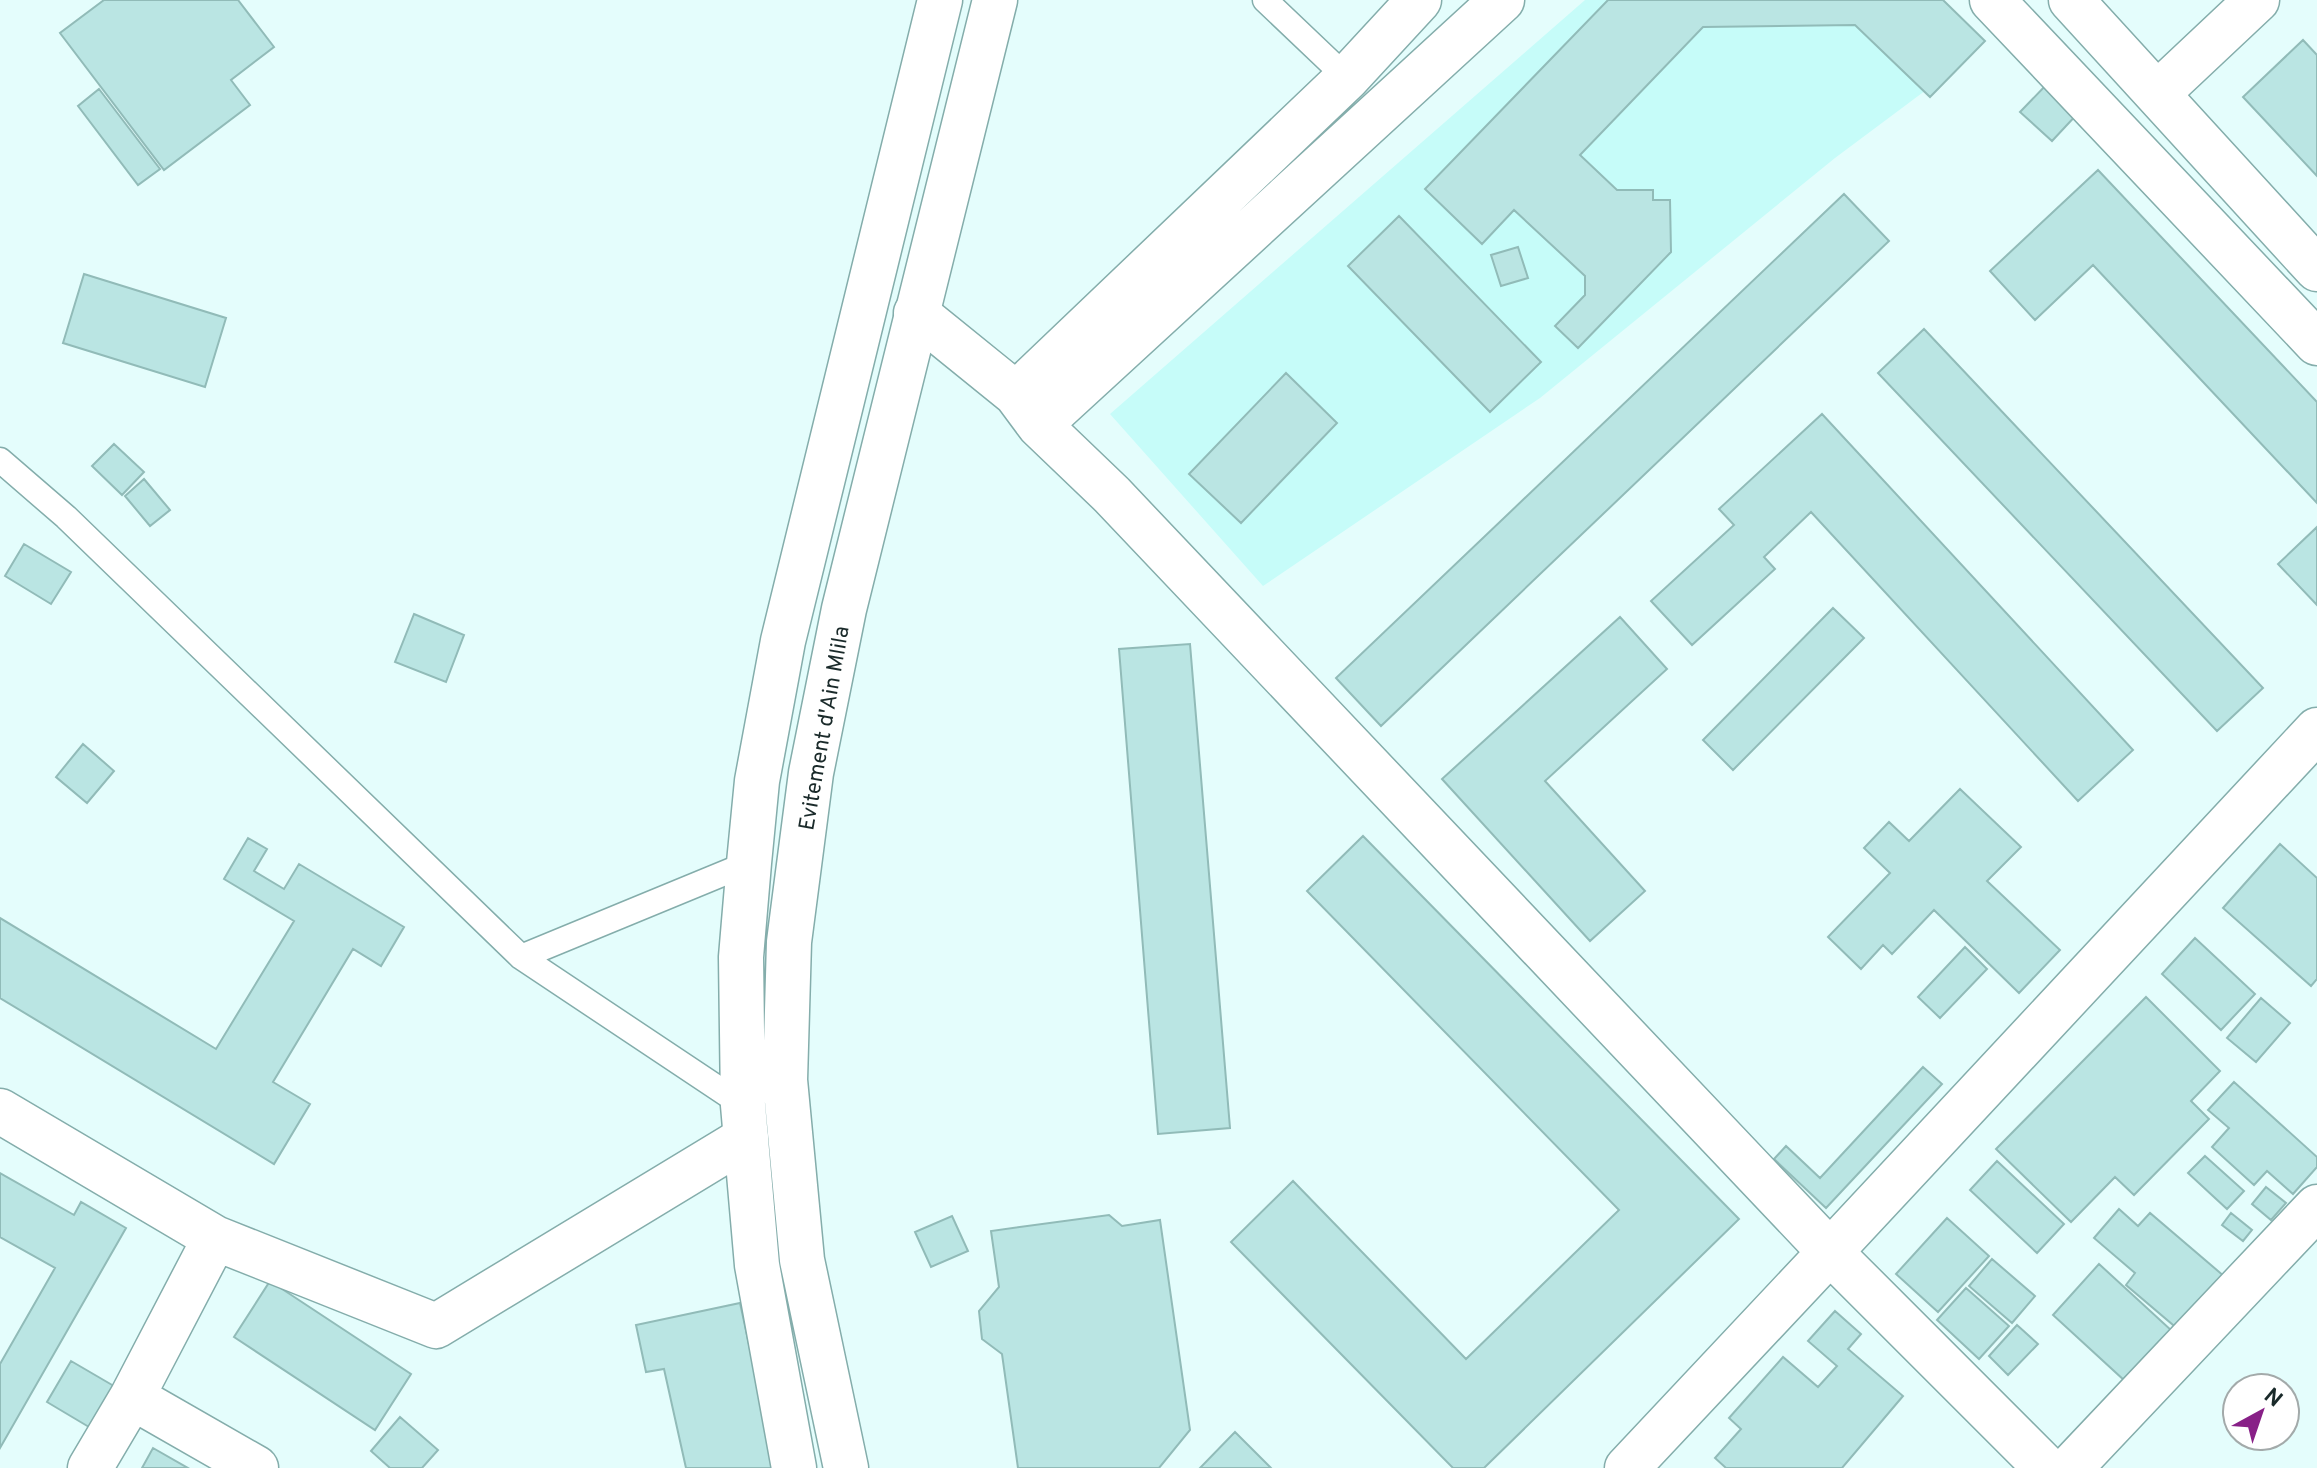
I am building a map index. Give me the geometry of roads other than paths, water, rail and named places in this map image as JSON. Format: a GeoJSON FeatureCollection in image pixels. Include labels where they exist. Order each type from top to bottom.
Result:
{"type":"FeatureCollection","features":[{"type":"Feature","properties":{"kind":"main road"},"geometry":{"type":"LineString","coordinates":[[794,1468],[757,1265],[745,1121],[741,957],[757,781],[783,641],[940,0]]}},
{"type":"Feature","properties":{"kind":"main road","name":"Evitement d'Ain Mlila"},"geometry":{"type":"LineString","coordinates":[[846,1468],[802,1260],[785,1080],[789,942],[811,773],[844,609],[995,0]]}},
{"type":"Feature","properties":{"kind":"main road"},"geometry":{"type":"LineString","coordinates":[[1027,409],[1419,0]]}},
{"type":"Feature","properties":{"kind":"main road"},"geometry":{"type":"LineString","coordinates":[[1027,409],[1502,0]]}},
{"type":"Feature","properties":{"kind":"main road"},"geometry":{"type":"LineString","coordinates":[[1992,0],[2317,343]]}},
{"type":"Feature","properties":{"kind":"main road"},"geometry":{"type":"LineString","coordinates":[[2071,0],[2317,269]]}},
{"type":"Feature","properties":{"kind":"main road"},"geometry":{"type":"LineString","coordinates":[[2157,94],[2257,0]]}},
{"type":"Feature","properties":{"kind":"main road"},"geometry":{"type":"LineString","coordinates":[[916,313],[1027,409],[1112,495],[1830,1252],[2046,1468]]}},
{"type":"Feature","properties":{"kind":"main road"},"geometry":{"type":"LineString","coordinates":[[1627,1468],[2317,730]]}},
{"type":"Feature","properties":{"kind":"main road"},"geometry":{"type":"LineString","coordinates":[[0,1111],[215,1238],[436,1326],[745,1121]]}},
{"type":"Feature","properties":{"kind":"main road"},"geometry":{"type":"LineString","coordinates":[[2070,1468],[2317,1207]]}},
{"type":"Feature","properties":{"kind":"main road"},"geometry":{"type":"LineString","coordinates":[[90,1468],[132,1397],[215,1238]]}},
{"type":"Feature","properties":{"kind":"main road"},"geometry":{"type":"LineString","coordinates":[[132,1397],[256,1468]]}},
{"type":"Feature","properties":{"kind":"lane"},"geometry":{"type":"LineString","coordinates":[[1265,0],[1347,78]]}},
{"type":"Feature","properties":{"kind":"lane"},"geometry":{"type":"LineString","coordinates":[[0,460],[66,517],[521,957],[745,1121]]}},
{"type":"Feature","properties":{"kind":"lane"},"geometry":{"type":"LineString","coordinates":[[521,957],[749,863]]}}]}
